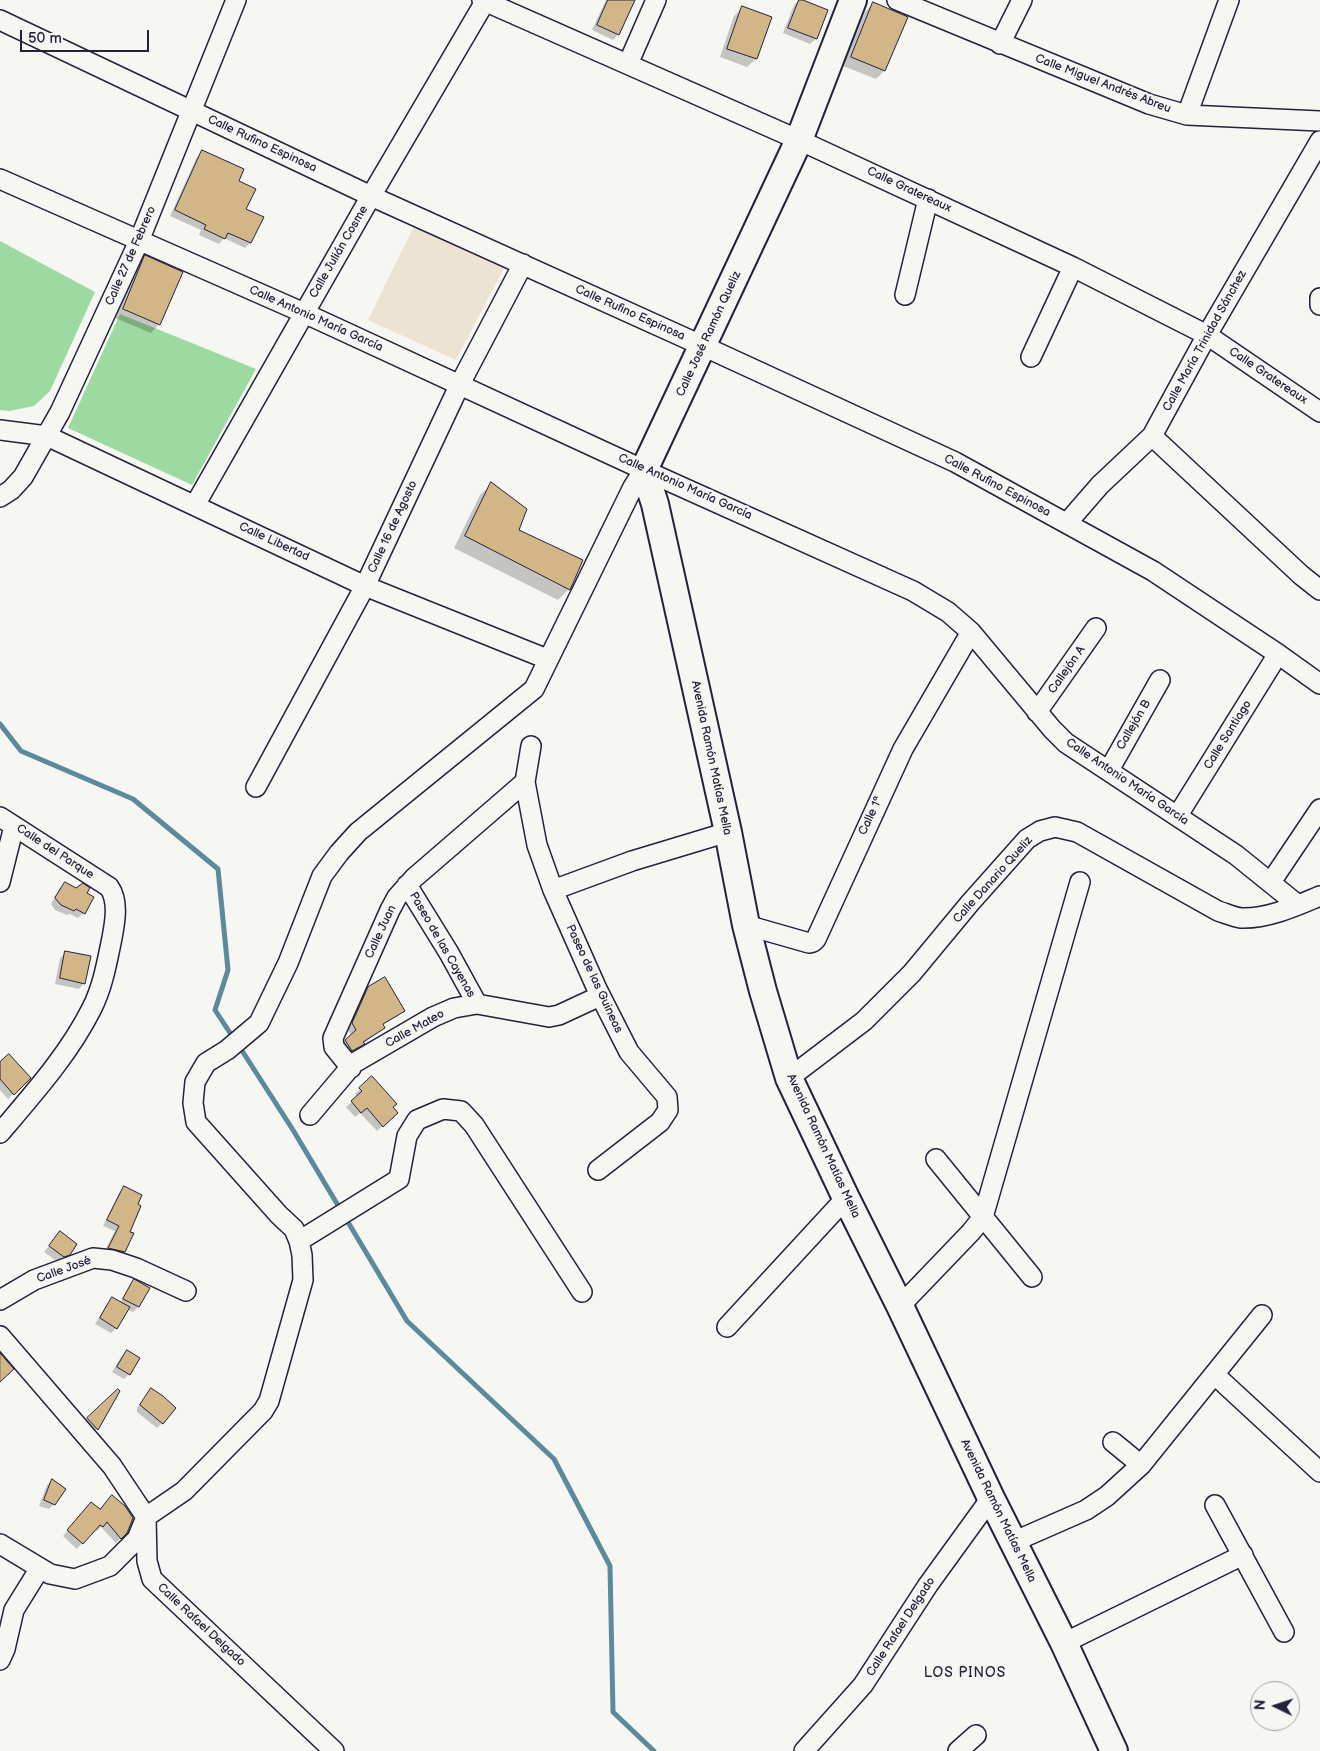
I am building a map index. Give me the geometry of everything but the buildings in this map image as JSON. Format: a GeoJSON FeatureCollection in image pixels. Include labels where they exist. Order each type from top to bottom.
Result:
{"type":"FeatureCollection","features":[{"type":"Feature","properties":{"kind":"street","name":"Calle 27 de Febrero"},"geometry":{"type":"LineString","coordinates":[[0,497],[11,490],[22,477],[47,436],[139,241],[236,0]]}},
{"type":"Feature","properties":{"kind":"street"},"geometry":{"type":"LineString","coordinates":[[628,64],[656,0]]}},
{"type":"Feature","properties":{"kind":"street","name":"Calle José Ramón Queliz"},"geometry":{"type":"LineString","coordinates":[[547,660],[633,487],[644,470],[799,140],[853,0]]}},
{"type":"Feature","properties":{"kind":"street","name":"Calle Miguel Andrés Abreu"},"geometry":{"type":"LineString","coordinates":[[897,0],[1149,104],[1187,115],[1320,121]]}},
{"type":"Feature","properties":{"kind":"street"},"geometry":{"type":"LineString","coordinates":[[1000,44],[1022,0]]}},
{"type":"Feature","properties":{"kind":"street"},"geometry":{"type":"LineString","coordinates":[[1187,115],[1229,0]]}},
{"type":"Feature","properties":{"kind":"street","name":"Calle Gratereaux"},"geometry":{"type":"LineString","coordinates":[[484,1],[799,140],[1073,267],[1207,335],[1320,412]]}},
{"type":"Feature","properties":{"kind":"street","name":"Calle Julián Cosme"},"geometry":{"type":"LineString","coordinates":[[195,505],[484,1]]}},
{"type":"Feature","properties":{"kind":"street","name":"Calle Rufino Espinosa"},"geometry":{"type":"LineString","coordinates":[[0,20],[371,196],[955,462],[1153,571],[1320,684]]}},
{"type":"Feature","properties":{"kind":"street","name":"Calle María Trinidad Sánchez"},"geometry":{"type":"LineString","coordinates":[[1067,524],[1100,485],[1152,436],[1207,335],[1320,141]]}},
{"type":"Feature","properties":{"kind":"street","name":"Calle Antonio María García"},"geometry":{"type":"LineString","coordinates":[[0,179],[304,313],[644,470],[913,591],[948,612],[971,632],[1037,712],[1066,743],[1236,855],[1298,905]]}},
{"type":"Feature","properties":{"kind":"street"},"geometry":{"type":"LineString","coordinates":[[905,295],[928,199]]}},
{"type":"Feature","properties":{"kind":"street","name":"Calle 16 de Agosto"},"geometry":{"type":"LineString","coordinates":[[256,787],[365,586],[460,384],[523,264]]}},
{"type":"Feature","properties":{"kind":"street"},"geometry":{"type":"LineString","coordinates":[[1031,357],[1073,267]]}},
{"type":"Feature","properties":{"kind":"street"},"geometry":{"type":"LineString","coordinates":[[1320,298],[1320,305]]}},
{"type":"Feature","properties":{"kind":"street","name":"Calle Libertad"},"geometry":{"type":"LineString","coordinates":[[0,430],[47,436],[365,586],[547,660]]}},
{"type":"Feature","properties":{"kind":"street"},"geometry":{"type":"LineString","coordinates":[[1152,436],[1301,575],[1320,590]]}},
{"type":"Feature","properties":{"kind":"street","name":"Avenida Ramón Matías Mella"},"geometry":{"type":"LineString","coordinates":[[644,470],[655,504],[728,832],[746,925],[789,1078],[991,1498],[1064,1643],[1114,1751]]}},
{"type":"Feature","properties":{"kind":"street","name":"Callejón A"},"geometry":{"type":"LineString","coordinates":[[1037,712],[1096,628]]}},
{"type":"Feature","properties":{"kind":"street","name":"Calle 1ª"},"geometry":{"type":"LineString","coordinates":[[746,925],[808,943],[816,939],[903,749],[971,632]]}},
{"type":"Feature","properties":{"kind":"street","name":"Calle Santiago"},"geometry":{"type":"LineString","coordinates":[[1178,815],[1278,654]]}},
{"type":"Feature","properties":{"kind":"street"},"geometry":{"type":"LineString","coordinates":[[2,1548],[50,1574],[75,1579],[110,1566],[137,1540],[146,1517],[184,1491],[263,1411],[269,1401],[303,1280],[302,1255],[294,1229],[196,1122],[193,1103],[195,1082],[206,1063],[227,1050],[259,1023],[288,963],[322,876],[339,852],[358,832],[534,689],[547,660]]}},
{"type":"Feature","properties":{"kind":"street","name":"Callejón B"},"geometry":{"type":"LineString","coordinates":[[1109,770],[1160,680]]}},
{"type":"Feature","properties":{"kind":"street","name":"Paseo de las Guineas"},"geometry":{"type":"LineString","coordinates":[[531,746],[525,782],[537,845],[553,890],[600,996],[629,1052],[667,1097],[668,1110],[660,1122],[598,1170]]}},
{"type":"Feature","properties":{"kind":"street","name":"Calle Juan"},"geometry":{"type":"LineString","coordinates":[[350,1068],[334,1046],[334,1038],[397,897],[407,885],[525,782]]}},
{"type":"Feature","properties":{"kind":"street"},"geometry":{"type":"LineString","coordinates":[[1271,882],[1320,809]]}},
{"type":"Feature","properties":{"kind":"street"},"geometry":{"type":"LineString","coordinates":[[0,882],[7,822]]}},
{"type":"Feature","properties":{"kind":"street","name":"Calle del Parque"},"geometry":{"type":"LineString","coordinates":[[0,1133],[66,1052],[93,1007],[106,970],[114,929],[116,899],[109,887],[7,822]]}},
{"type":"Feature","properties":{"kind":"street","name":"Calle Danario Queliz"},"geometry":{"type":"LineString","coordinates":[[789,1078],[864,1021],[912,973],[970,903],[1027,839],[1040,831],[1055,827],[1077,832],[1218,911],[1239,918],[1260,917],[1320,896]]}},
{"type":"Feature","properties":{"kind":"street"},"geometry":{"type":"LineString","coordinates":[[553,890],[632,861],[728,832]]}},
{"type":"Feature","properties":{"kind":"street"},"geometry":{"type":"LineString","coordinates":[[900,1306],[983,1217],[1080,882]]}},
{"type":"Feature","properties":{"kind":"street","name":"Paseo de las Cayenas"},"geometry":{"type":"LineString","coordinates":[[407,885],[449,953],[477,1004]]}},
{"type":"Feature","properties":{"kind":"street","name":"Calle Mateo"},"geometry":{"type":"LineString","coordinates":[[310,1115],[354,1064],[433,1017],[454,1008],[477,1004],[549,1017],[559,1015],[600,996]]}},
{"type":"Feature","properties":{"kind":"street"},"geometry":{"type":"LineString","coordinates":[[299,1241],[399,1179],[407,1136],[417,1120],[443,1109],[461,1111],[474,1125],[582,1292]]}},
{"type":"Feature","properties":{"kind":"street"},"geometry":{"type":"LineString","coordinates":[[936,1159],[1032,1277]]}},
{"type":"Feature","properties":{"kind":"street"},"geometry":{"type":"LineString","coordinates":[[727,1327],[846,1198]]}},
{"type":"Feature","properties":{"kind":"street","name":"Calle José"},"geometry":{"type":"LineString","coordinates":[[0,1300],[34,1280],[93,1258],[112,1260],[136,1268],[186,1292]]}},
{"type":"Feature","properties":{"kind":"street"},"geometry":{"type":"LineString","coordinates":[[1013,1542],[1086,1510],[1106,1496],[1141,1465],[1262,1315]]}},
{"type":"Feature","properties":{"kind":"street"},"geometry":{"type":"LineString","coordinates":[[0,1336],[112,1466],[146,1517]]}},
{"type":"Feature","properties":{"kind":"street"},"geometry":{"type":"LineString","coordinates":[[1215,1374],[1320,1472]]}},
{"type":"Feature","properties":{"kind":"street"},"geometry":{"type":"LineString","coordinates":[[1114,1442],[1141,1465]]}},
{"type":"Feature","properties":{"kind":"street","name":"Calle Rafael Delgado"},"geometry":{"type":"LineString","coordinates":[[804,1751],[863,1685],[928,1585],[991,1498]]}},
{"type":"Feature","properties":{"kind":"street"},"geometry":{"type":"LineString","coordinates":[[1215,1505],[1284,1632]]}},
{"type":"Feature","properties":{"kind":"street","name":"Calle Rafael Delgado"},"geometry":{"type":"LineString","coordinates":[[146,1517],[147,1561],[152,1579],[334,1751]]}},
{"type":"Feature","properties":{"kind":"street"},"geometry":{"type":"LineString","coordinates":[[1064,1643],[1243,1555]]}},
{"type":"Feature","properties":{"kind":"street"},"geometry":{"type":"LineString","coordinates":[[0,1660],[5,1649],[14,1610],[40,1568]]}},
{"type":"Feature","properties":{"kind":"street"},"geometry":{"type":"LineString","coordinates":[[958,1751],[976,1735]]}},
{"type":"Feature","properties":{"kind":"shaded area"},"geometry":{"type":"Polygon","coordinates":[[[416,222],[506,264],[456,360],[368,320],[416,222]]]}},
{"type":"Feature","properties":{"kind":"green space"},"geometry":{"type":"Polygon","coordinates":[[[0,241],[95,292],[50,391],[34,406],[9,411],[0,410],[0,241]]]}},
{"type":"Feature","properties":{"kind":"green space"},"geometry":{"type":"Polygon","coordinates":[[[120,314],[256,369],[192,485],[68,428],[120,314]]]}},
{"type":"Feature","properties":{"kind":"waterway"},"geometry":{"type":"LineString","coordinates":[[0,724],[21,751],[133,799],[218,869],[228,970],[215,1010],[234,1039]]}},
{"type":"Feature","properties":{"kind":"waterway"},"geometry":{"type":"LineString","coordinates":[[239,1046],[293,1130],[407,1321],[554,1459],[610,1566],[613,1712],[654,1751]]}},
{"type":"Feature","properties":{"kind":"district","name":"LOS PINOS"},"geometry":{"type":"Point","coordinates":[965,1673]}}]}
